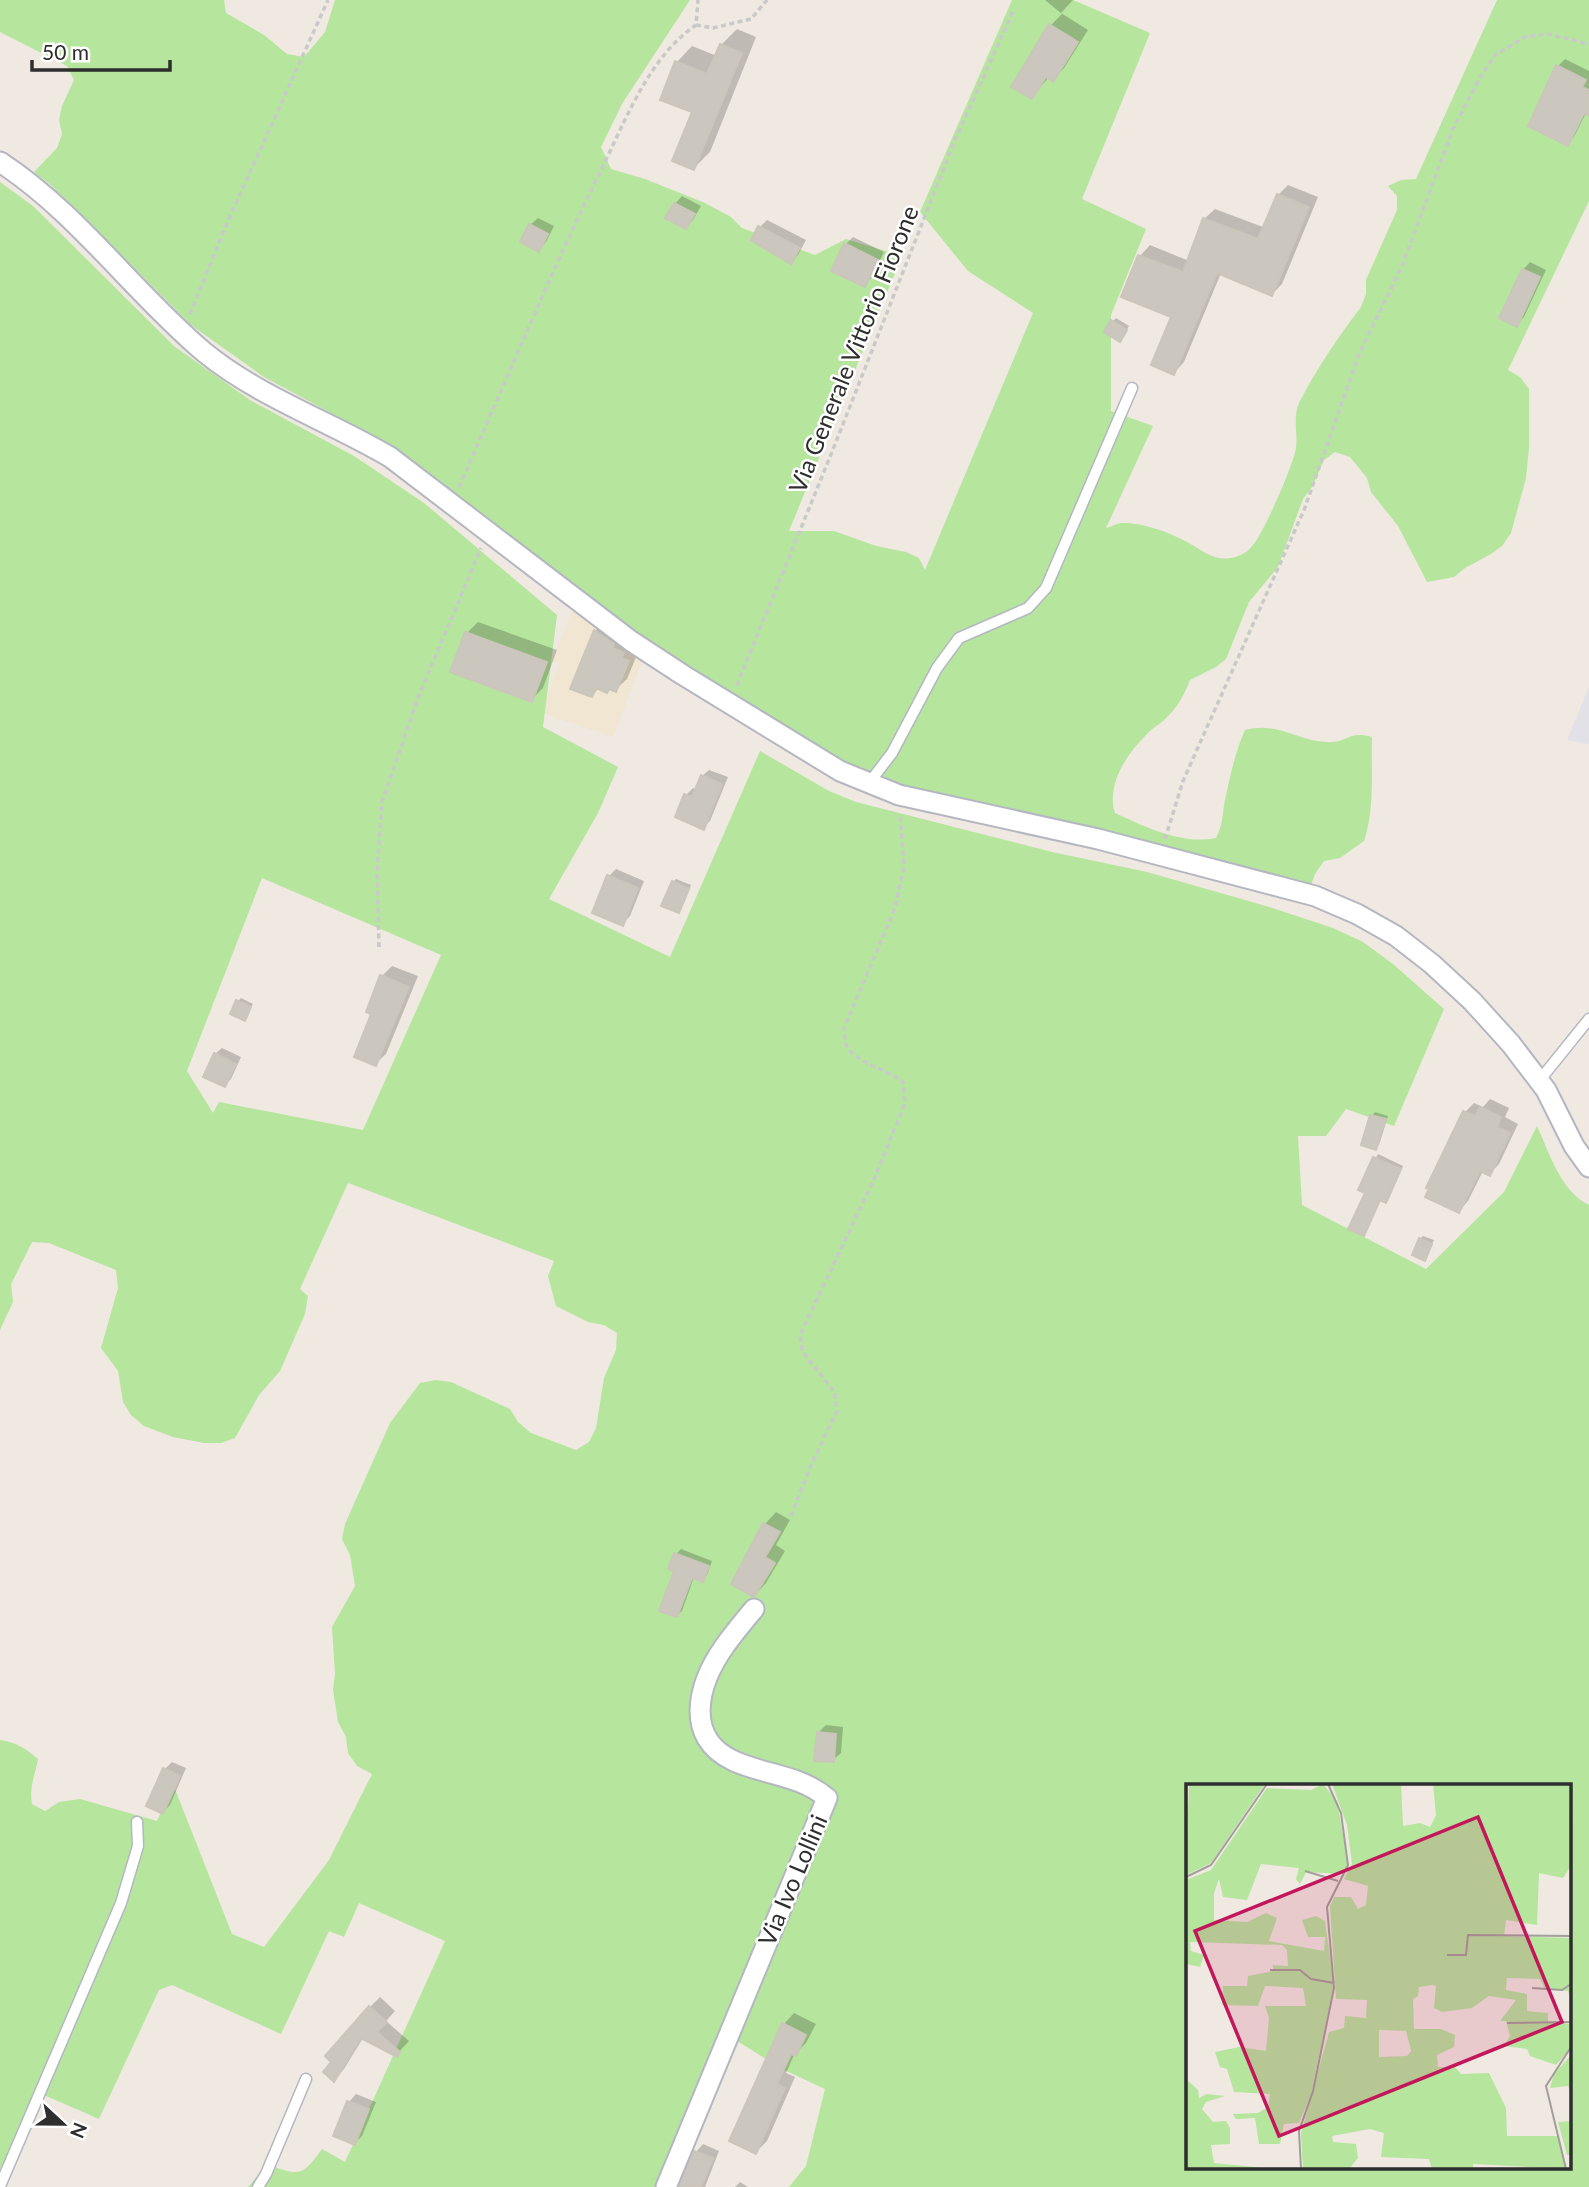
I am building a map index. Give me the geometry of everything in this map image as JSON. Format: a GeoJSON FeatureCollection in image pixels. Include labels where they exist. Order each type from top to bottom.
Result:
{"type":"FeatureCollection","features":[{"type":"Feature","properties":{"kind":"street"},"geometry":{"type":"LineString","coordinates":[[0,162],[49,200],[205,353],[264,392],[351,434],[390,457],[622,634],[729,704],[840,771],[899,795],[1160,854],[1315,896],[1357,914],[1396,936],[1432,964],[1472,1001],[1511,1044],[1539,1081],[1561,1117],[1574,1146],[1589,1167]]}},
{"type":"Feature","properties":{"kind":"street","name":"Via Ivo Lollini"},"geometry":{"type":"LineString","coordinates":[[666,2187],[827,1798],[813,1787],[733,1760],[708,1744],[701,1729],[700,1708],[705,1684],[722,1648],[754,1609]]}},
{"type":"Feature","properties":{"kind":"lane"},"geometry":{"type":"LineString","coordinates":[[869,783],[892,753],[937,668],[959,638],[1028,608],[1046,588],[1132,388]]}},
{"type":"Feature","properties":{"kind":"lane"},"geometry":{"type":"LineString","coordinates":[[1539,1081],[1589,1019]]}},
{"type":"Feature","properties":{"kind":"lane"},"geometry":{"type":"LineString","coordinates":[[0,2186],[121,1903],[138,1846],[137,1822]]}},
{"type":"Feature","properties":{"kind":"lane"},"geometry":{"type":"LineString","coordinates":[[258,2187],[306,2079]]}},
{"type":"Feature","properties":{"kind":"path"},"geometry":{"type":"LineString","coordinates":[[183,332],[223,232],[328,0]]}},
{"type":"Feature","properties":{"kind":"path"},"geometry":{"type":"LineString","coordinates":[[696,25],[698,0]]}},
{"type":"Feature","properties":{"kind":"path"},"geometry":{"type":"LineString","coordinates":[[452,502],[561,254],[632,108],[660,59],[680,36],[696,25],[713,28],[751,19],[766,0]]}},
{"type":"Feature","properties":{"kind":"path","name":"Via Generale Vittorio Fiorone"},"geometry":{"type":"LineString","coordinates":[[729,704],[953,145],[1014,9]]}},
{"type":"Feature","properties":{"kind":"path"},"geometry":{"type":"LineString","coordinates":[[1160,854],[1184,781],[1304,510],[1360,352],[1402,266],[1453,129],[1478,81],[1495,54],[1525,37],[1548,34],[1589,44]]}},
{"type":"Feature","properties":{"kind":"path"},"geometry":{"type":"LineString","coordinates":[[379,947],[377,872],[382,802],[418,698],[488,530]]}},
{"type":"Feature","properties":{"kind":"path"},"geometry":{"type":"LineString","coordinates":[[791,1516],[837,1411],[835,1393],[802,1351],[800,1335],[875,1177],[905,1103],[902,1082],[891,1073],[860,1060],[846,1045],[844,1028],[895,908],[904,866],[899,795]]}},
{"type":"Feature","properties":{"kind":"shaded area"},"geometry":{"type":"Polygon","coordinates":[[[574,606],[643,659],[613,737],[542,713],[559,664],[552,661],[574,606]]]}},
{"type":"Feature","properties":{"kind":"shaded area"},"geometry":{"type":"Polygon","coordinates":[[[1589,687],[1589,744],[1567,740],[1589,687]]]}},
{"type":"Feature","properties":{"kind":"green space"},"geometry":{"type":"Polygon","coordinates":[[[0,0],[224,0],[226,13],[264,35],[287,54],[304,57],[325,32],[335,0],[690,0],[622,104],[601,147],[611,169],[645,179],[705,203],[731,217],[742,228],[815,255],[846,239],[902,256],[789,531],[834,531],[876,546],[906,552],[919,558],[925,570],[1033,313],[968,271],[920,212],[1012,0],[1073,0],[1150,33],[1082,199],[1146,229],[1111,315],[1111,411],[1153,426],[1106,528],[1121,523],[1146,526],[1225,559],[1240,555],[1251,548],[1271,513],[1294,456],[1298,407],[1321,364],[1361,307],[1366,294],[1366,280],[1397,210],[1397,196],[1388,186],[1401,180],[1416,179],[1497,0],[1589,0],[1589,201],[1508,370],[1520,377],[1529,389],[1526,478],[1511,533],[1502,546],[1454,577],[1427,582],[1398,526],[1371,492],[1367,478],[1350,457],[1335,452],[1324,460],[1312,487],[1303,499],[1278,567],[1249,602],[1226,659],[1190,680],[1175,709],[1131,752],[1120,771],[1113,792],[1115,813],[1177,837],[1203,840],[1216,838],[1233,765],[1245,730],[1268,728],[1328,742],[1364,735],[1372,737],[1372,777],[1370,816],[1364,841],[1340,858],[1324,861],[1315,874],[1309,891],[864,775],[724,695],[547,571],[497,526],[440,481],[368,433],[264,377],[191,325],[52,186],[34,172],[57,148],[62,134],[59,120],[62,106],[74,80],[67,66],[0,32],[0,0]]]}},
{"type":"Feature","properties":{"kind":"green space"},"geometry":{"type":"Polygon","coordinates":[[[0,182],[33,206],[174,346],[250,400],[354,456],[424,503],[557,615],[543,727],[618,767],[598,813],[549,899],[670,957],[760,751],[829,791],[856,802],[1052,852],[1147,872],[1266,906],[1333,928],[1363,942],[1393,964],[1444,1009],[1394,1126],[1346,1109],[1326,1136],[1298,1136],[1302,1205],[1426,1269],[1504,1192],[1537,1126],[1563,1181],[1579,1199],[1589,1205],[1589,2187],[789,2187],[806,2166],[825,2089],[782,2069],[726,2034],[663,2187],[248,2187],[267,2165],[299,2172],[309,2165],[322,2149],[345,2162],[445,1941],[359,1903],[344,1937],[329,1931],[281,2034],[172,1985],[159,1990],[99,2119],[37,2092],[0,2169],[0,1740],[20,1746],[38,1759],[31,1798],[32,1804],[45,1811],[59,1802],[80,1799],[157,1821],[173,1784],[232,1934],[264,1947],[329,1860],[372,1774],[357,1766],[348,1753],[346,1737],[338,1722],[333,1690],[335,1674],[332,1627],[355,1586],[350,1555],[342,1539],[345,1524],[390,1423],[420,1383],[436,1380],[451,1382],[510,1409],[518,1422],[531,1433],[576,1450],[589,1442],[596,1428],[604,1378],[616,1350],[617,1333],[556,1306],[548,1276],[554,1261],[348,1183],[300,1289],[308,1296],[305,1314],[280,1371],[259,1395],[235,1438],[221,1443],[204,1443],[173,1437],[144,1426],[131,1415],[123,1402],[118,1371],[101,1348],[118,1288],[116,1270],[49,1243],[32,1242],[11,1284],[13,1302],[0,1330],[0,182]],[[262,878],[187,1071],[213,1113],[219,1102],[363,1130],[441,955],[262,878]]]}},
{"type":"Feature","properties":{"kind":"building"},"geometry":{"type":"Polygon","coordinates":[[[1049,24],[1078,42],[1053,82],[1046,77],[1032,99],[1011,87],[1049,24]]]}},
{"type":"Feature","properties":{"kind":"building"},"geometry":{"type":"Polygon","coordinates":[[[720,44],[742,53],[694,170],[672,161],[692,112],[660,100],[675,61],[707,74],[720,44]]]}},
{"type":"Feature","properties":{"kind":"building"},"geometry":{"type":"Polygon","coordinates":[[[1556,65],[1586,80],[1582,87],[1589,90],[1589,116],[1584,113],[1568,146],[1528,126],[1556,65]]]}},
{"type":"Feature","properties":{"kind":"building"},"geometry":{"type":"Polygon","coordinates":[[[1277,194],[1309,207],[1272,296],[1217,273],[1174,375],[1151,365],[1171,317],[1121,297],[1138,255],[1183,272],[1203,218],[1258,239],[1277,194]]]}},
{"type":"Feature","properties":{"kind":"building"},"geometry":{"type":"Polygon","coordinates":[[[674,203],[695,214],[686,229],[665,218],[674,203]]]}},
{"type":"Feature","properties":{"kind":"building"},"geometry":{"type":"Polygon","coordinates":[[[529,224],[548,234],[539,252],[520,242],[529,224]]]}},
{"type":"Feature","properties":{"kind":"building"},"geometry":{"type":"Polygon","coordinates":[[[758,226],[800,248],[791,264],[751,240],[758,226]]]}},
{"type":"Feature","properties":{"kind":"building"},"geometry":{"type":"Polygon","coordinates":[[[844,243],[878,260],[865,287],[831,271],[844,243]]]}},
{"type":"Feature","properties":{"kind":"building"},"geometry":{"type":"Polygon","coordinates":[[[1522,269],[1540,277],[1517,327],[1499,318],[1522,269]]]}},
{"type":"Feature","properties":{"kind":"building"},"geometry":{"type":"Polygon","coordinates":[[[1111,320],[1127,330],[1120,342],[1104,332],[1111,320]]]}},
{"type":"Feature","properties":{"kind":"building"},"geometry":{"type":"Polygon","coordinates":[[[594,630],[614,644],[613,648],[624,653],[621,658],[629,661],[616,692],[609,689],[607,693],[596,688],[592,697],[570,689],[594,630]]]}},
{"type":"Feature","properties":{"kind":"building"},"geometry":{"type":"Polygon","coordinates":[[[465,632],[547,662],[532,702],[450,672],[465,632]]]}},
{"type":"Feature","properties":{"kind":"building"},"geometry":{"type":"Polygon","coordinates":[[[701,775],[722,784],[704,830],[675,817],[684,794],[692,797],[701,775]]]}},
{"type":"Feature","properties":{"kind":"building"},"geometry":{"type":"Polygon","coordinates":[[[607,875],[638,888],[623,926],[592,913],[607,875]]]}},
{"type":"Feature","properties":{"kind":"building"},"geometry":{"type":"Polygon","coordinates":[[[672,881],[689,889],[679,913],[661,906],[672,881]]]}},
{"type":"Feature","properties":{"kind":"building"},"geometry":{"type":"Polygon","coordinates":[[[380,975],[409,987],[376,1066],[354,1057],[371,1014],[366,1012],[380,975]]]}},
{"type":"Feature","properties":{"kind":"building"},"geometry":{"type":"Polygon","coordinates":[[[236,1000],[251,1007],[245,1021],[230,1014],[236,1000]]]}},
{"type":"Feature","properties":{"kind":"building"},"geometry":{"type":"Polygon","coordinates":[[[214,1053],[236,1064],[225,1087],[203,1077],[214,1053]]]}},
{"type":"Feature","properties":{"kind":"building"},"geometry":{"type":"Polygon","coordinates":[[[1480,1107],[1501,1117],[1497,1127],[1510,1133],[1490,1176],[1480,1171],[1459,1213],[1425,1197],[1429,1189],[1426,1188],[1463,1111],[1475,1116],[1480,1107]]]}},
{"type":"Feature","properties":{"kind":"building"},"geometry":{"type":"Polygon","coordinates":[[[1370,1115],[1386,1119],[1376,1150],[1361,1145],[1370,1115]]]}},
{"type":"Feature","properties":{"kind":"building"},"geometry":{"type":"Polygon","coordinates":[[[1373,1157],[1401,1169],[1386,1203],[1380,1200],[1364,1236],[1348,1229],[1365,1193],[1358,1190],[1373,1157]]]}},
{"type":"Feature","properties":{"kind":"building"},"geometry":{"type":"Polygon","coordinates":[[[1419,1238],[1432,1244],[1425,1261],[1412,1255],[1419,1238]]]}},
{"type":"Feature","properties":{"kind":"building"},"geometry":{"type":"Polygon","coordinates":[[[763,1523],[780,1532],[765,1557],[775,1563],[754,1597],[731,1584],[763,1523]]]}},
{"type":"Feature","properties":{"kind":"building"},"geometry":{"type":"Polygon","coordinates":[[[674,1553],[709,1566],[703,1582],[692,1578],[677,1617],[659,1611],[674,1571],[668,1569],[674,1553]]]}},
{"type":"Feature","properties":{"kind":"building"},"geometry":{"type":"Polygon","coordinates":[[[817,1732],[836,1734],[834,1762],[814,1761],[817,1732]]]}},
{"type":"Feature","properties":{"kind":"building"},"geometry":{"type":"Polygon","coordinates":[[[163,1768],[180,1776],[163,1814],[146,1806],[163,1768]]]}},
{"type":"Feature","properties":{"kind":"building"},"geometry":{"type":"Polygon","coordinates":[[[369,2006],[387,2022],[377,2032],[400,2052],[397,2057],[361,2038],[334,2082],[323,2072],[331,2062],[325,2056],[369,2006]]]}},
{"type":"Feature","properties":{"kind":"building"},"geometry":{"type":"Polygon","coordinates":[[[782,2023],[806,2035],[796,2056],[791,2054],[777,2084],[785,2088],[756,2154],[729,2141],[782,2023]]]}},
{"type":"Feature","properties":{"kind":"building"},"geometry":{"type":"Polygon","coordinates":[[[347,2101],[369,2109],[355,2145],[333,2136],[347,2101]]]}},
{"type":"Feature","properties":{"kind":"building"},"geometry":{"type":"Polygon","coordinates":[[[694,2151],[713,2158],[701,2187],[679,2187],[694,2151]]]}}]}
